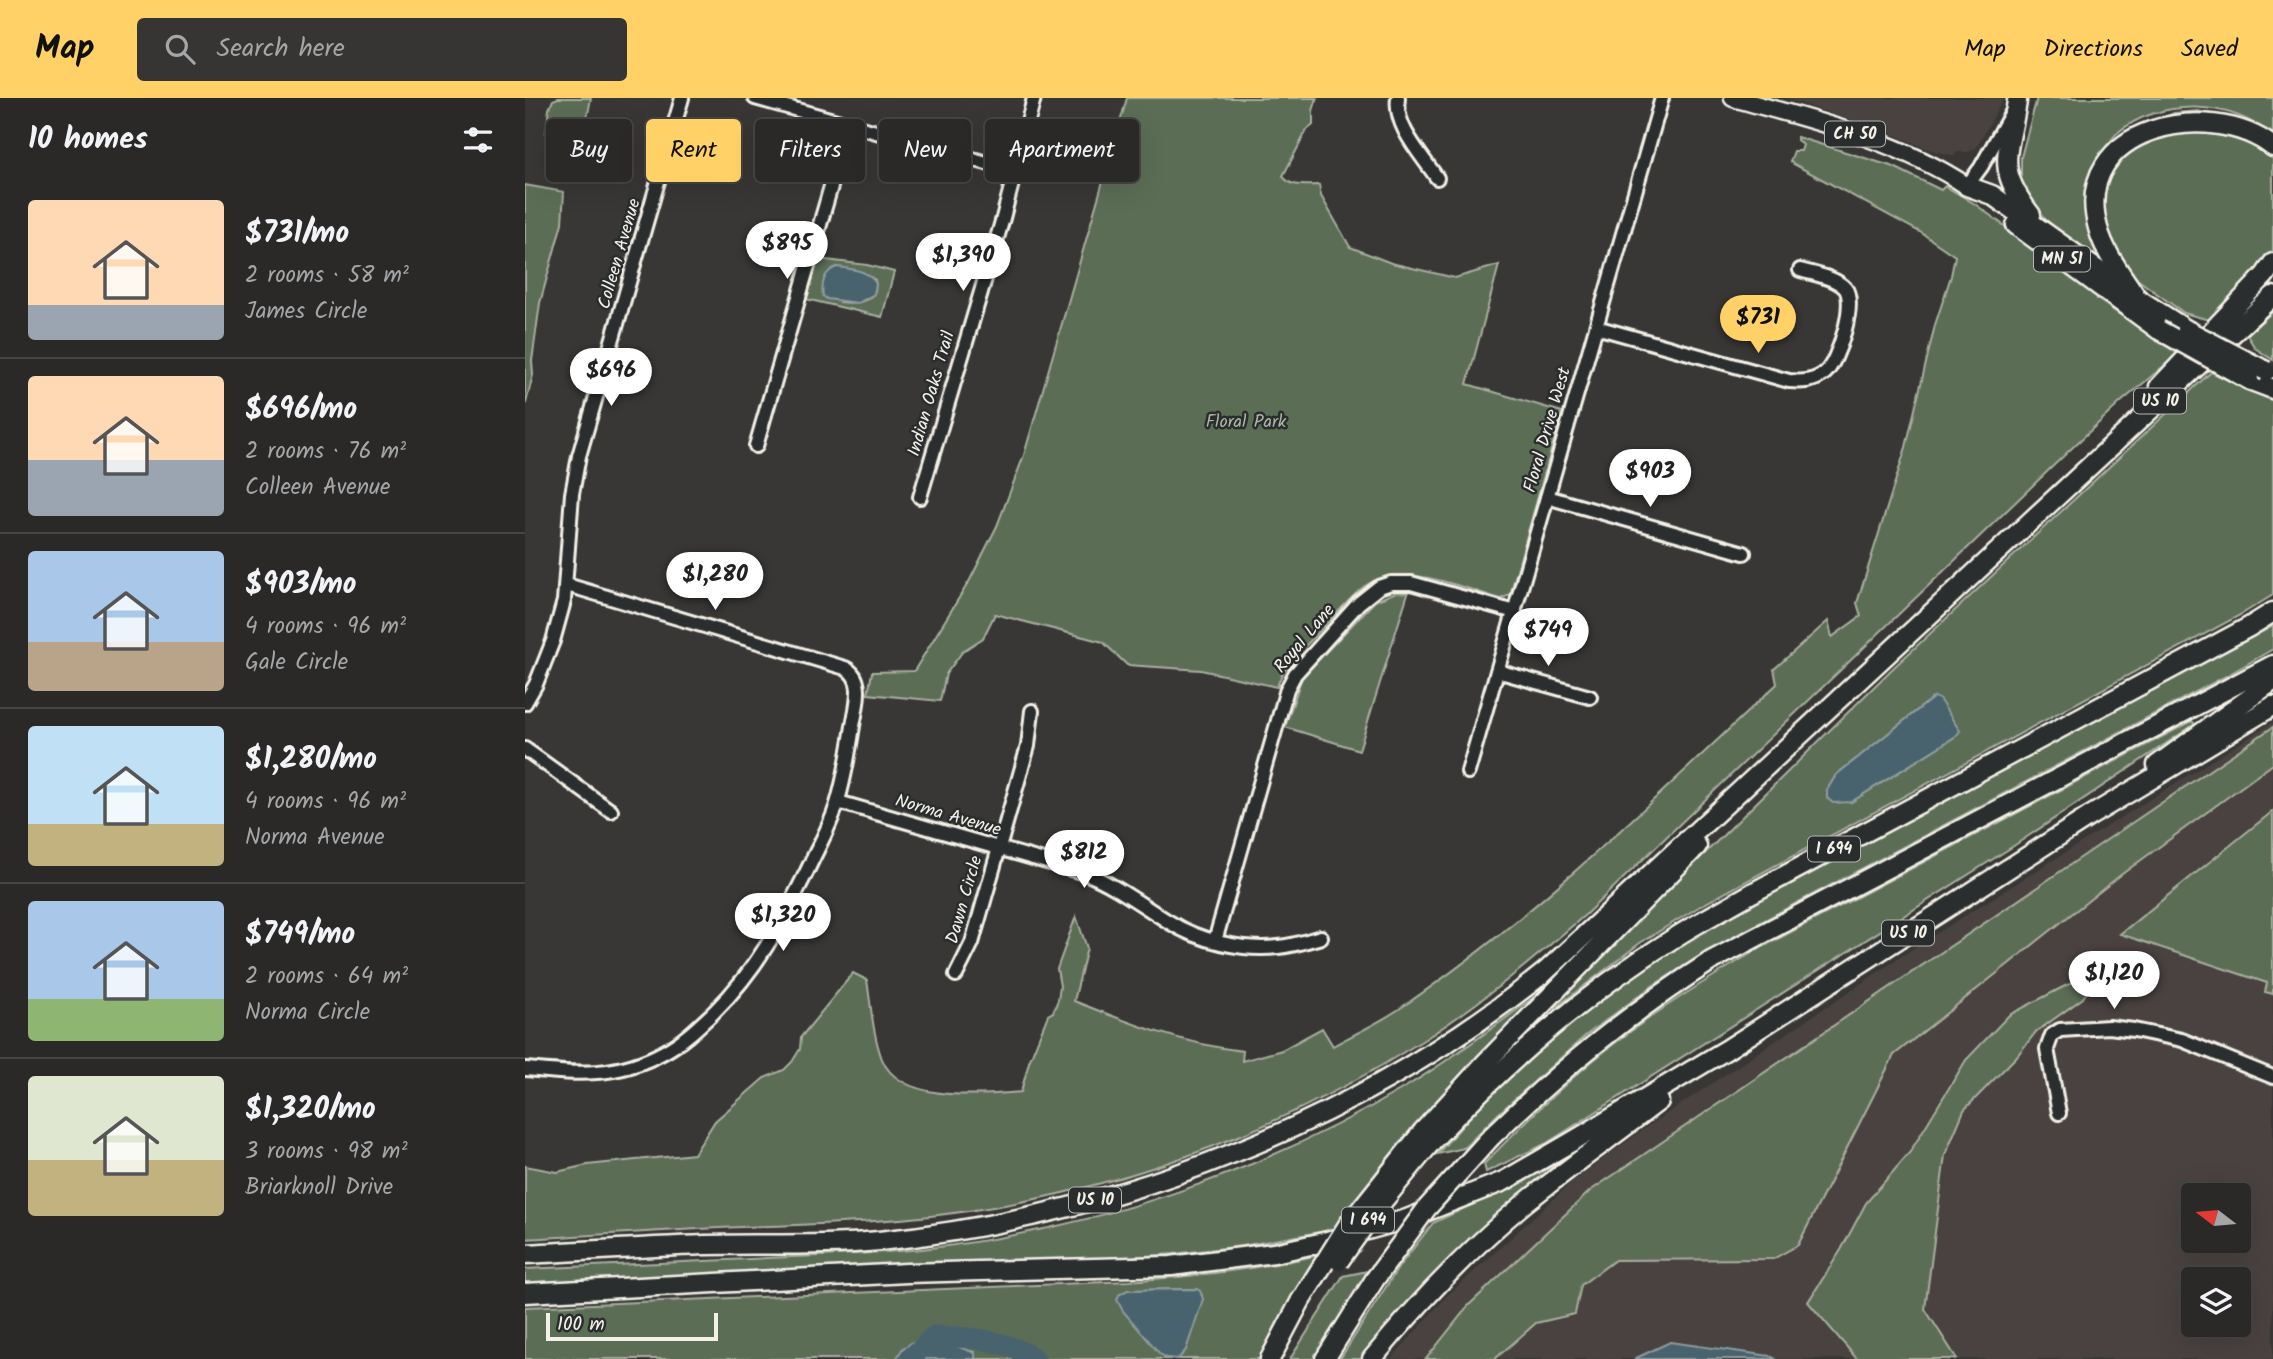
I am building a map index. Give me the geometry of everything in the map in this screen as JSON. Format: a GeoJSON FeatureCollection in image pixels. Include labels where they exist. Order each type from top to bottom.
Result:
{"type":"FeatureCollection","features":[{"type":"Feature","properties":{"kind":"highway"},"geometry":{"type":"LineString","coordinates":[[2018,100],[2006,155],[2007,175],[2017,197],[2042,229]]}},
{"type":"Feature","properties":{"kind":"highway"},"geometry":{"type":"LineString","coordinates":[[2211,107],[2231,112],[2250,123],[2273,147]]}},
{"type":"Feature","properties":{"kind":"highway"},"geometry":{"type":"LineString","coordinates":[[2137,298],[2104,246],[2095,209],[2097,185],[2102,166],[2114,145],[2127,130],[2145,117],[2167,109]]}},
{"type":"Feature","properties":{"kind":"highway","name":"MN 51"},"geometry":{"type":"LineString","coordinates":[[1967,186],[1992,195],[2137,298],[2187,330],[2269,372]]}},
{"type":"Feature","properties":{"kind":"highway","name":"MN 51"},"geometry":{"type":"LineString","coordinates":[[1967,186],[1987,205],[2159,330],[2249,380],[2273,389]]}},
{"type":"Feature","properties":{"kind":"highway"},"geometry":{"type":"LineString","coordinates":[[2046,506],[2265,275],[2273,263]]}},
{"type":"Feature","properties":{"kind":"highway","name":"US 10"},"geometry":{"type":"LineString","coordinates":[[525,1254],[708,1245],[810,1245],[918,1236],[1022,1218],[1153,1183],[1234,1153],[1355,1095],[1445,1044],[1505,1004],[1595,928],[2273,296]]}},
{"type":"Feature","properties":{"kind":"highway","name":"I 694"},"geometry":{"type":"LineString","coordinates":[[1428,1135],[1527,1046],[1606,984],[1673,938],[1764,886],[2273,612]]}},
{"type":"Feature","properties":{"kind":"highway","name":"I 694"},"geometry":{"type":"LineString","coordinates":[[1325,1359],[1375,1279],[1427,1208],[1491,1137],[1576,1058],[1655,997],[1711,961],[2273,665]]}},
{"type":"Feature","properties":{"kind":"highway","name":"US 10"},"geometry":{"type":"LineString","coordinates":[[525,1293],[907,1273],[1171,1266],[1274,1253],[1407,1219],[1504,1181],[1725,1050],[2090,816],[2273,681]]}},
{"type":"Feature","properties":{"kind":"highway"},"geometry":{"type":"LineString","coordinates":[[1270,1359],[1305,1303],[1348,1224],[1428,1135],[1502,1046],[1548,1002],[1853,685]]}},
{"type":"Feature","properties":{"kind":"highway"},"geometry":{"type":"LineString","coordinates":[[2090,816],[2273,706]]}},
{"type":"Feature","properties":{"kind":"highway"},"geometry":{"type":"LineString","coordinates":[[1372,1359],[1429,1293],[1514,1213],[1725,1050]]}},
{"type":"Feature","properties":{"kind":"highway"},"geometry":{"type":"LineString","coordinates":[[1281,1359],[1305,1303]]}},
{"type":"Feature","properties":{"kind":"main road","name":"CH 50"},"geometry":{"type":"LineString","coordinates":[[1733,98],[1889,146],[1947,173],[1967,186]]}},
{"type":"Feature","properties":{"kind":"street","name":"Colleen Avenue"},"geometry":{"type":"LineString","coordinates":[[525,703],[536,684],[553,641],[566,585],[572,494],[579,456],[682,98]]}},
{"type":"Feature","properties":{"kind":"street"},"geometry":{"type":"LineString","coordinates":[[755,98],[831,119]]}},
{"type":"Feature","properties":{"kind":"street","name":"Indian Oaks Trail"},"geometry":{"type":"LineString","coordinates":[[1029,119],[1034,98]]}},
{"type":"Feature","properties":{"kind":"street"},"geometry":{"type":"LineString","coordinates":[[1398,98],[1398,114],[1402,126],[1437,178]]}},
{"type":"Feature","properties":{"kind":"street","name":"Floral Drive West"},"geometry":{"type":"LineString","coordinates":[[1468,772],[1662,98]]}},
{"type":"Feature","properties":{"kind":"street"},"geometry":{"type":"LineString","coordinates":[[1967,186],[1981,167],[2018,100]]}},
{"type":"Feature","properties":{"kind":"street"},"geometry":{"type":"LineString","coordinates":[[865,129],[985,163]]}},
{"type":"Feature","properties":{"kind":"street"},"geometry":{"type":"LineString","coordinates":[[756,446],[832,182]]}},
{"type":"Feature","properties":{"kind":"street","name":"Indian Oaks Trail"},"geometry":{"type":"LineString","coordinates":[[920,497],[1012,182]]}},
{"type":"Feature","properties":{"kind":"street"},"geometry":{"type":"LineString","coordinates":[[1596,327],[1789,381],[1811,381],[1823,375],[1835,360],[1850,310],[1850,301],[1845,288],[1835,281],[1800,270]]}},
{"type":"Feature","properties":{"kind":"street"},"geometry":{"type":"LineString","coordinates":[[1547,497],[1744,553]]}},
{"type":"Feature","properties":{"kind":"street","name":"Royal Lane"},"geometry":{"type":"LineString","coordinates":[[1215,941],[1287,689],[1295,674],[1359,603],[1379,587],[1401,582],[1515,612]]}},
{"type":"Feature","properties":{"kind":"street"},"geometry":{"type":"LineString","coordinates":[[525,1069],[603,1073],[646,1061],[681,1041],[743,982],[776,933],[832,819],[848,762],[857,698],[856,678],[852,671],[566,585]]}},
{"type":"Feature","properties":{"kind":"street"},"geometry":{"type":"LineString","coordinates":[[1497,671],[1590,697]]}},
{"type":"Feature","properties":{"kind":"street","name":"Dawn Circle"},"geometry":{"type":"LineString","coordinates":[[956,975],[972,943],[1028,746],[1032,711]]}},
{"type":"Feature","properties":{"kind":"street"},"geometry":{"type":"LineString","coordinates":[[525,749],[611,811]]}},
{"type":"Feature","properties":{"kind":"street","name":"Norma Avenue"},"geometry":{"type":"LineString","coordinates":[[838,802],[1102,879],[1171,924],[1215,941],[1256,948],[1279,947],[1321,937]]}},
{"type":"Feature","properties":{"kind":"street"},"geometry":{"type":"LineString","coordinates":[[2059,1113],[2047,1049],[2052,1035],[2060,1030],[2109,1027],[2182,1040],[2273,1077]]}},
{"type":"Feature","properties":{"kind":"shaded area"},"geometry":{"type":"Polygon","coordinates":[[[1785,98],[2004,98],[1976,148],[1951,155],[1785,98]]]}},
{"type":"Feature","properties":{"kind":"shaded area"},"geometry":{"type":"Polygon","coordinates":[[[2273,722],[2273,1359],[1391,1359],[1447,1296],[1572,1182],[1641,1131],[1923,942],[2273,722]]]}},
{"type":"Feature","properties":{"kind":"green space"},"geometry":{"type":"Polygon","coordinates":[[[591,98],[586,119],[548,119],[553,100],[591,98]]]}},
{"type":"Feature","properties":{"kind":"green space","name":"Floral Park"},"geometry":{"type":"Polygon","coordinates":[[[1127,98],[1317,98],[1313,125],[1307,130],[1283,176],[1294,184],[1319,185],[1321,196],[1350,247],[1391,263],[1455,278],[1499,265],[1467,384],[1562,412],[1510,595],[1501,599],[1429,578],[1393,576],[1376,580],[1355,594],[1301,651],[1284,671],[1277,687],[1201,670],[1127,665],[1103,642],[995,614],[983,638],[963,651],[946,674],[940,701],[868,694],[872,672],[914,671],[970,580],[997,526],[1024,455],[1103,182],[1139,182],[1139,119],[1121,119],[1127,98]]]}},
{"type":"Feature","properties":{"kind":"green space"},"geometry":{"type":"Polygon","coordinates":[[[2037,98],[2273,98],[2273,138],[2237,115],[2195,108],[2153,114],[2133,122],[2116,134],[2100,157],[2095,171],[2105,262],[2101,265],[2028,205],[2016,176],[2021,175],[2021,157],[2037,98]]]}},
{"type":"Feature","properties":{"kind":"green space"},"geometry":{"type":"Polygon","coordinates":[[[2198,111],[2241,127],[2259,141],[2273,159],[2273,250],[2266,262],[2213,321],[2184,313],[2130,274],[2119,262],[2101,214],[2105,177],[2144,126],[2174,113],[2198,111]]]}},
{"type":"Feature","properties":{"kind":"green space"},"geometry":{"type":"Polygon","coordinates":[[[1797,137],[1894,167],[1941,190],[1945,186],[1975,204],[2099,296],[2097,299],[2178,354],[2074,446],[1585,915],[1465,1012],[1372,1071],[1267,1124],[1158,1166],[1045,1197],[926,1216],[525,1239],[525,1166],[557,1172],[587,1165],[694,1154],[715,1121],[764,1078],[784,1070],[792,1062],[800,1049],[801,1037],[853,973],[867,980],[882,1059],[892,1073],[906,1084],[944,1094],[1021,1092],[1029,1062],[1048,1015],[1053,1012],[1058,1000],[1060,986],[1057,969],[1076,916],[1087,948],[1074,1001],[1178,1038],[1243,1051],[1242,1061],[1282,1050],[1322,1028],[1333,1046],[1377,1023],[1452,971],[1549,894],[1777,684],[1774,669],[1828,621],[1832,637],[1861,616],[1857,603],[1906,447],[1935,325],[1955,256],[1920,232],[1790,162],[1794,151],[1801,151],[1803,145],[1797,137]]]}},
{"type":"Feature","properties":{"kind":"green space"},"geometry":{"type":"Polygon","coordinates":[[[525,185],[564,192],[562,223],[540,303],[532,361],[533,375],[525,407],[525,185]]]}},
{"type":"Feature","properties":{"kind":"green space"},"geometry":{"type":"Polygon","coordinates":[[[818,259],[867,265],[894,272],[882,317],[806,299],[818,259]],[[837,267],[840,302],[859,302],[874,293],[875,280],[862,272],[837,267]]]}},
{"type":"Feature","properties":{"kind":"green space"},"geometry":{"type":"Polygon","coordinates":[[[2273,311],[2273,360],[2255,348],[2247,335],[2273,311]]]}},
{"type":"Feature","properties":{"kind":"green space"},"geometry":{"type":"Polygon","coordinates":[[[2211,372],[2273,401],[2273,595],[1702,905],[1640,943],[1550,1012],[1547,1009],[1892,669],[2211,372]],[[1934,697],[1836,775],[1827,790],[1851,802],[1956,736],[1959,731],[1934,697]]]}},
{"type":"Feature","properties":{"kind":"green space"},"geometry":{"type":"Polygon","coordinates":[[[1396,592],[1408,593],[1359,750],[1285,727],[1302,677],[1375,601],[1396,592]]]}},
{"type":"Feature","properties":{"kind":"green space"},"geometry":{"type":"Polygon","coordinates":[[[2273,626],[2273,649],[1738,934],[1652,986],[1585,1036],[1464,1148],[1437,1154],[1477,1109],[1553,1038],[1615,989],[1673,949],[1732,913],[2273,626]]]}},
{"type":"Feature","properties":{"kind":"green space"},"geometry":{"type":"Polygon","coordinates":[[[2192,721],[2195,724],[2012,847],[1547,1143],[1486,1172],[1484,1164],[1593,1060],[1683,995],[1759,949],[2192,721]]]}},
{"type":"Feature","properties":{"kind":"green space"},"geometry":{"type":"Polygon","coordinates":[[[2273,727],[2273,764],[2122,874],[1894,1055],[1798,1245],[1773,1259],[1615,1260],[1581,1285],[1575,1314],[1536,1323],[1495,1359],[1426,1359],[1469,1305],[1590,1191],[2273,727]]]}},
{"type":"Feature","properties":{"kind":"green space"},"geometry":{"type":"Polygon","coordinates":[[[2273,811],[2273,994],[2265,992],[2267,983],[2120,934],[2273,811]]]}},
{"type":"Feature","properties":{"kind":"green space"},"geometry":{"type":"Polygon","coordinates":[[[2098,974],[2083,998],[2036,1032],[2016,1057],[1964,1110],[1945,1155],[1925,1309],[1957,1359],[1857,1359],[1808,1302],[1841,1250],[1866,1203],[1910,1152],[1966,1060],[2009,1015],[2067,985],[2098,974]]]}},
{"type":"Feature","properties":{"kind":"green space"},"geometry":{"type":"Polygon","coordinates":[[[1534,997],[1540,1001],[1442,1095],[1379,1170],[1336,1229],[1242,1246],[1173,1254],[1057,1262],[525,1286],[525,1269],[922,1249],[1049,1228],[1111,1212],[1234,1171],[1351,1117],[1440,1065],[1534,997]]]}},
{"type":"Feature","properties":{"kind":"green space"},"geometry":{"type":"Polygon","coordinates":[[[1558,1164],[1472,1239],[1425,1285],[1362,1359],[1340,1359],[1398,1268],[1433,1223],[1558,1164]]]}},
{"type":"Feature","properties":{"kind":"green space"},"geometry":{"type":"Polygon","coordinates":[[[1318,1255],[1277,1323],[1259,1359],[1176,1359],[1202,1295],[1197,1289],[1128,1290],[1119,1295],[1167,1358],[1171,1359],[975,1359],[975,1352],[918,1340],[911,1343],[896,1359],[525,1359],[525,1307],[1129,1281],[1224,1272],[1318,1255]]]}},
{"type":"Feature","properties":{"kind":"green space"},"geometry":{"type":"Polygon","coordinates":[[[1368,1271],[1315,1359],[1290,1359],[1343,1276],[1368,1271]]]}},
{"type":"Feature","properties":{"kind":"water"},"geometry":{"type":"Polygon","coordinates":[[[837,267],[860,271],[869,276],[876,284],[874,294],[858,303],[827,299],[823,296],[824,278],[837,267]]]}},
{"type":"Feature","properties":{"kind":"water"},"geometry":{"type":"Polygon","coordinates":[[[1934,697],[1939,699],[1960,731],[1956,736],[1851,802],[1833,803],[1827,798],[1827,790],[1836,775],[1934,697]]]}},
{"type":"Feature","properties":{"kind":"water"},"geometry":{"type":"Polygon","coordinates":[[[1197,1289],[1203,1299],[1186,1350],[1178,1359],[1160,1354],[1123,1311],[1117,1300],[1119,1295],[1128,1290],[1197,1289]]]}},
{"type":"Feature","properties":{"kind":"water"},"geometry":{"type":"Polygon","coordinates":[[[927,1335],[975,1353],[975,1359],[896,1359],[903,1348],[927,1335]]]}},
{"type":"Feature","properties":{"kind":"water"},"geometry":{"type":"Polygon","coordinates":[[[1670,1342],[1770,1356],[1776,1359],[1634,1359],[1670,1342]]]}},
{"type":"Feature","properties":{"kind":"waterway"},"geometry":{"type":"LineString","coordinates":[[910,1359],[934,1336],[973,1338],[999,1343],[1035,1359]]}}]}
